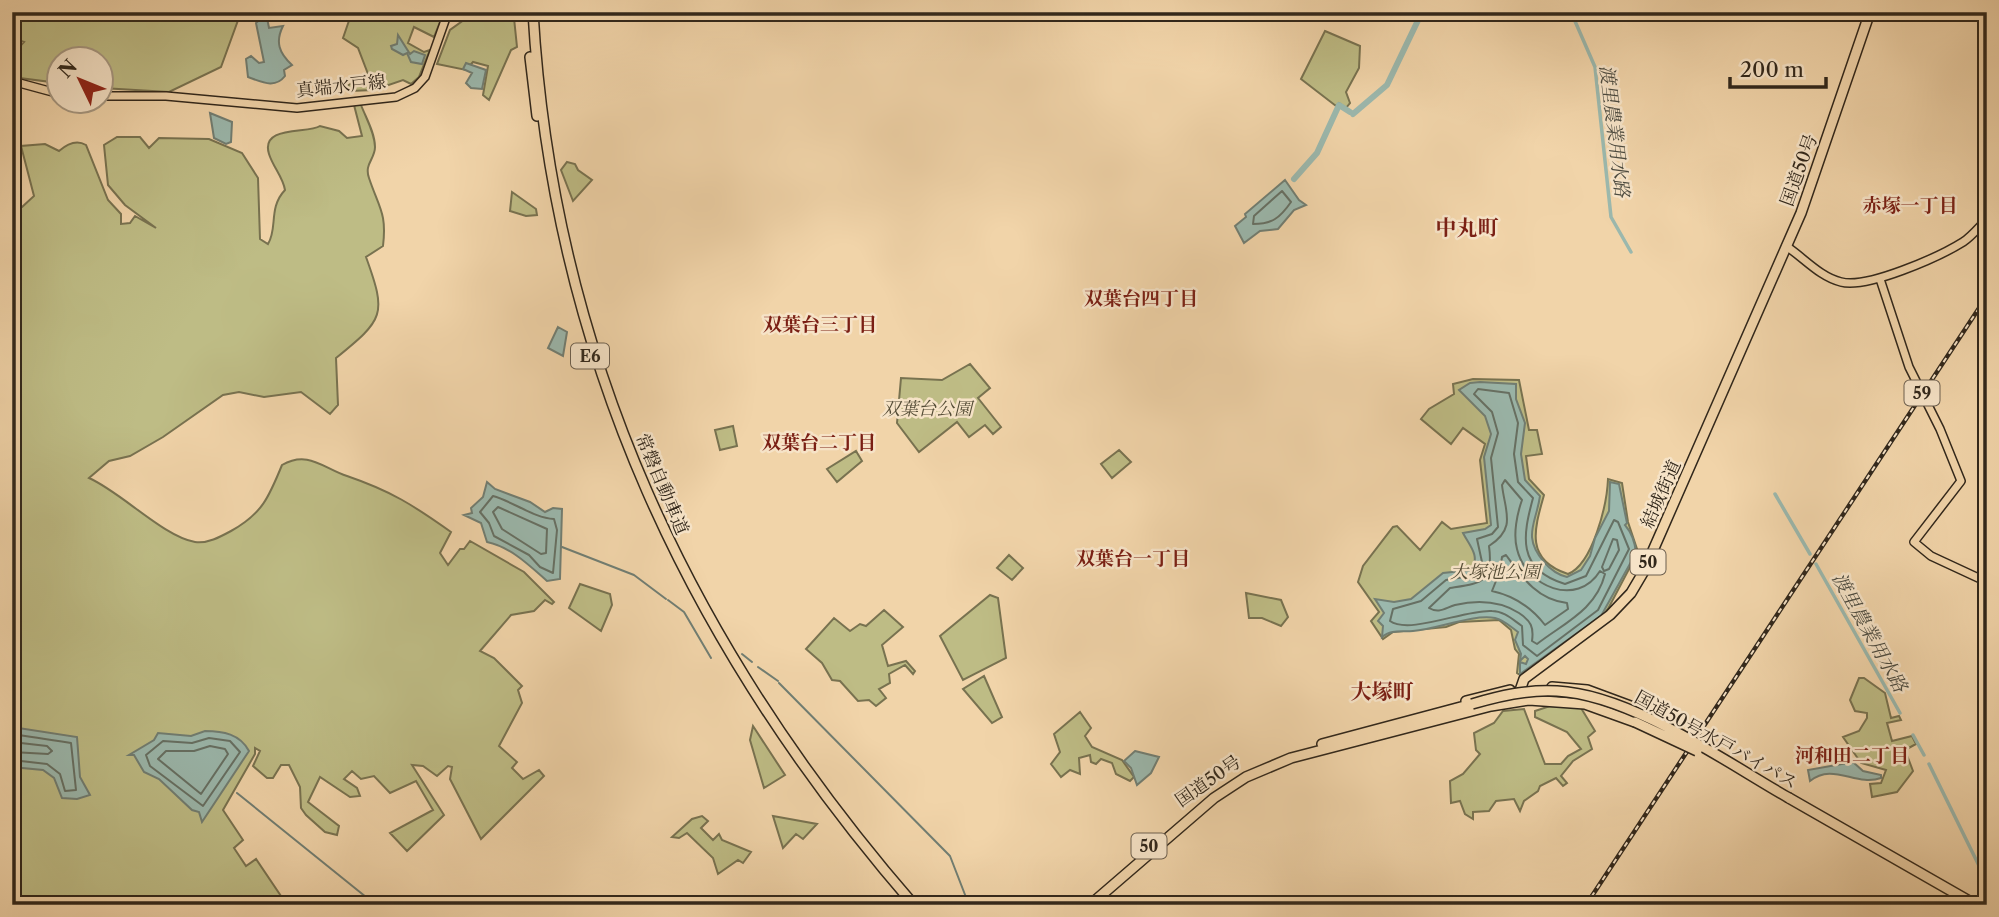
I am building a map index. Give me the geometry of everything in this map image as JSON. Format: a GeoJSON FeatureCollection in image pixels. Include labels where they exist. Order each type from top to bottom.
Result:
{"type":"FeatureCollection","features":[{"type":"Feature","properties":{"kind":"highway","name":"常磐自動車道"},"geometry":{"type":"LineString","coordinates":[[527,12],[534,96],[549,190],[586,344],[616,430],[656,526],[739,677],[822,803],[906,905]]}},
{"type":"Feature","properties":{"kind":"highway","name":"常磐自動車道"},"geometry":{"type":"LineString","coordinates":[[533,12],[538,76],[556,199],[592,342],[625,440],[661,524],[739,677],[800,764],[914,905]]}},
{"type":"Feature","properties":{"kind":"highway","name":"国道50号"},"geometry":{"type":"LineString","coordinates":[[1748,334],[1816,173],[1870,12]]}},
{"type":"Feature","properties":{"kind":"highway","name":"結城街道"},"geometry":{"type":"LineString","coordinates":[[1516,702],[1524,679],[1606,619],[1638,582],[1748,334]]}},
{"type":"Feature","properties":{"kind":"highway"},"geometry":{"type":"LineString","coordinates":[[1536,670],[1532,682],[1540,687]]}},
{"type":"Feature","properties":{"kind":"highway"},"geometry":{"type":"LineString","coordinates":[[1492,694],[1524,679]]}},
{"type":"Feature","properties":{"kind":"highway"},"geometry":{"type":"LineString","coordinates":[[1338,743],[1376,725],[1492,694],[1540,687],[1587,690],[1641,710],[1720,759]]}},
{"type":"Feature","properties":{"kind":"highway","name":"国道50号水戸バイパス"},"geometry":{"type":"LineString","coordinates":[[1338,743],[1472,706],[1541,691],[1592,696],[1639,713],[1966,905]]}},
{"type":"Feature","properties":{"kind":"highway","name":"国道50号水戸バイパス"},"geometry":{"type":"LineString","coordinates":[[1472,706],[1533,696],[1583,699],[1627,712],[1976,905]]}},
{"type":"Feature","properties":{"kind":"highway"},"geometry":{"type":"LineString","coordinates":[[1338,743],[1516,702],[1554,700],[1585,704],[1635,722],[1698,751]]}},
{"type":"Feature","properties":{"kind":"highway","name":"国道50号"},"geometry":{"type":"LineString","coordinates":[[1082,905],[1200,803],[1234,779],[1280,756],[1338,743]]}},
{"type":"Feature","properties":{"kind":"highway","name":"国道50号"},"geometry":{"type":"LineString","coordinates":[[1090,905],[1228,789],[1276,764],[1338,743]]}},
{"type":"Feature","properties":{"kind":"main road","name":"真端水戸線"},"geometry":{"type":"LineString","coordinates":[[116,96],[166,96],[297,108],[396,97],[415,88],[425,77],[448,12]]}},
{"type":"Feature","properties":{"kind":"main road"},"geometry":{"type":"LineString","coordinates":[[12,81],[46,90]]}},
{"type":"Feature","properties":{"kind":"main road"},"geometry":{"type":"LineString","coordinates":[[1786,246],[1825,275],[1839,282],[1859,284],[1880,279],[1958,244],[1987,219]]}},
{"type":"Feature","properties":{"kind":"main road","name":"59"},"geometry":{"type":"LineString","coordinates":[[1880,279],[1909,367],[1940,429],[1961,481],[1914,542],[1933,557],[1987,582]]}},
{"type":"Feature","properties":{"kind":"green space"},"geometry":{"type":"Polygon","coordinates":[[[12,12],[241,12],[221,67],[169,92],[116,89],[116,46],[46,46],[46,81],[12,77],[12,55],[24,42],[12,38],[12,12]]]}},
{"type":"Feature","properties":{"kind":"green space"},"geometry":{"type":"Polygon","coordinates":[[[352,12],[444,12],[434,37],[414,27],[408,43],[424,52],[430,50],[419,77],[411,84],[403,80],[374,90],[350,91],[347,86],[368,74],[358,48],[343,38],[352,12]]]}},
{"type":"Feature","properties":{"kind":"green space"},"geometry":{"type":"Polygon","coordinates":[[[475,12],[504,12],[514,18],[517,47],[511,50],[489,100],[483,95],[488,66],[473,62],[466,70],[437,64],[450,30],[475,12]]]}},
{"type":"Feature","properties":{"kind":"green space"},"geometry":{"type":"Polygon","coordinates":[[[1325,31],[1360,46],[1359,68],[1346,92],[1350,103],[1346,108],[1339,103],[1336,106],[1301,79],[1325,31]]]}},
{"type":"Feature","properties":{"kind":"green space"},"geometry":{"type":"Polygon","coordinates":[[[354,105],[361,105],[374,136],[375,151],[368,173],[381,211],[384,235],[383,246],[366,257],[377,292],[377,315],[364,334],[336,358],[338,405],[330,414],[301,392],[264,397],[239,392],[223,395],[163,437],[130,456],[109,461],[89,478],[170,532],[195,542],[204,542],[218,538],[250,518],[263,504],[282,465],[300,459],[308,460],[389,493],[451,532],[440,553],[448,565],[470,541],[524,572],[554,602],[552,604],[545,600],[534,611],[511,615],[480,651],[494,658],[522,686],[518,690],[522,703],[499,746],[517,762],[512,768],[523,779],[539,770],[544,776],[481,839],[450,779],[452,767],[448,766],[437,776],[423,766],[412,765],[444,815],[407,851],[390,833],[433,810],[416,781],[390,793],[374,776],[361,779],[352,771],[344,779],[357,788],[360,796],[350,797],[320,777],[308,802],[339,826],[337,835],[325,832],[301,808],[300,787],[289,765],[281,765],[273,778],[267,778],[253,766],[260,751],[255,748],[255,754],[223,810],[243,840],[234,848],[246,866],[256,859],[287,905],[12,905],[12,317],[16,318],[12,312],[12,209],[22,207],[34,196],[21,146],[45,144],[59,151],[72,143],[86,145],[108,200],[121,214],[121,224],[130,223],[135,216],[156,228],[125,205],[108,185],[104,145],[117,137],[140,137],[149,148],[159,138],[209,139],[242,153],[258,178],[260,239],[268,244],[277,204],[285,190],[269,154],[268,145],[271,139],[287,132],[320,126],[339,131],[347,138],[362,136],[354,105]]]}},
{"type":"Feature","properties":{"kind":"green space"},"geometry":{"type":"Polygon","coordinates":[[[567,162],[575,164],[578,170],[592,180],[573,201],[561,170],[567,162]]]}},
{"type":"Feature","properties":{"kind":"green space"},"geometry":{"type":"Polygon","coordinates":[[[512,192],[536,209],[537,215],[526,216],[510,211],[512,192]]]}},
{"type":"Feature","properties":{"kind":"green space","name":"双葉台公園"},"geometry":{"type":"Polygon","coordinates":[[[970,364],[990,388],[978,398],[1001,427],[993,434],[985,425],[969,437],[957,422],[919,452],[897,423],[901,378],[942,380],[970,364]]]}},
{"type":"Feature","properties":{"kind":"green space","name":"大塚池公園"},"geometry":{"type":"Polygon","coordinates":[[[1473,379],[1519,380],[1529,430],[1537,430],[1542,454],[1526,456],[1529,479],[1544,495],[1537,520],[1536,542],[1545,561],[1568,574],[1585,558],[1597,532],[1608,479],[1622,483],[1628,522],[1638,552],[1608,609],[1597,622],[1520,675],[1517,673],[1519,654],[1515,649],[1511,630],[1499,620],[1459,622],[1446,627],[1393,632],[1383,639],[1371,621],[1379,612],[1358,582],[1363,566],[1393,527],[1397,526],[1420,550],[1442,522],[1451,529],[1487,523],[1480,460],[1485,444],[1463,428],[1451,444],[1421,419],[1429,409],[1454,394],[1453,384],[1473,379]]]}},
{"type":"Feature","properties":{"kind":"green space"},"geometry":{"type":"Polygon","coordinates":[[[733,426],[737,446],[720,450],[715,430],[733,426]]]}},
{"type":"Feature","properties":{"kind":"green space"},"geometry":{"type":"Polygon","coordinates":[[[1119,450],[1131,462],[1112,478],[1101,464],[1119,450]]]}},
{"type":"Feature","properties":{"kind":"green space"},"geometry":{"type":"Polygon","coordinates":[[[856,451],[862,461],[837,482],[827,469],[856,451]]]}},
{"type":"Feature","properties":{"kind":"green space"},"geometry":{"type":"Polygon","coordinates":[[[1009,555],[1023,568],[1012,580],[997,568],[1009,555]]]}},
{"type":"Feature","properties":{"kind":"green space"},"geometry":{"type":"Polygon","coordinates":[[[580,584],[610,594],[612,605],[601,631],[569,608],[580,584]]]}},
{"type":"Feature","properties":{"kind":"green space"},"geometry":{"type":"Polygon","coordinates":[[[1246,593],[1281,600],[1288,617],[1281,626],[1262,618],[1249,618],[1246,593]]]}},
{"type":"Feature","properties":{"kind":"green space"},"geometry":{"type":"Polygon","coordinates":[[[990,595],[998,598],[1006,658],[963,680],[940,636],[990,595]]]}},
{"type":"Feature","properties":{"kind":"green space"},"geometry":{"type":"Polygon","coordinates":[[[884,610],[903,627],[882,645],[888,666],[906,661],[915,671],[913,674],[905,665],[889,674],[890,683],[879,689],[886,698],[876,706],[869,700],[858,701],[840,681],[832,680],[822,663],[806,649],[834,618],[850,631],[860,624],[866,626],[884,610]]]}},
{"type":"Feature","properties":{"kind":"green space"},"geometry":{"type":"Polygon","coordinates":[[[984,676],[1002,717],[992,723],[963,689],[984,676]]]}},
{"type":"Feature","properties":{"kind":"green space"},"geometry":{"type":"Polygon","coordinates":[[[1859,678],[1864,678],[1885,693],[1891,718],[1899,716],[1901,720],[1887,723],[1892,741],[1912,736],[1916,744],[1905,750],[1913,771],[1897,792],[1872,797],[1870,784],[1881,783],[1886,770],[1861,763],[1843,737],[1859,731],[1867,718],[1867,713],[1855,711],[1850,700],[1859,678]]]}},
{"type":"Feature","properties":{"kind":"green space"},"geometry":{"type":"Polygon","coordinates":[[[1550,706],[1581,708],[1595,731],[1588,737],[1592,749],[1573,761],[1561,776],[1567,783],[1563,786],[1556,778],[1540,786],[1538,791],[1524,801],[1520,811],[1514,799],[1496,801],[1489,811],[1473,812],[1473,819],[1465,814],[1460,801],[1451,803],[1450,781],[1463,774],[1480,754],[1476,750],[1474,733],[1494,723],[1503,711],[1524,709],[1545,764],[1561,764],[1568,756],[1581,749],[1567,732],[1535,717],[1535,711],[1550,706]]]}},
{"type":"Feature","properties":{"kind":"green space"},"geometry":{"type":"Polygon","coordinates":[[[1080,712],[1091,728],[1085,736],[1092,747],[1122,760],[1134,777],[1130,781],[1116,774],[1112,763],[1101,759],[1096,764],[1091,762],[1090,755],[1079,758],[1080,774],[1070,770],[1061,777],[1051,764],[1060,752],[1054,734],[1080,712]]]}},
{"type":"Feature","properties":{"kind":"green space"},"geometry":{"type":"Polygon","coordinates":[[[753,726],[785,775],[764,788],[750,740],[753,726]]]}},
{"type":"Feature","properties":{"kind":"green space"},"geometry":{"type":"Polygon","coordinates":[[[702,816],[708,821],[701,828],[713,840],[719,834],[722,840],[751,852],[743,863],[738,860],[718,874],[713,858],[687,833],[679,838],[672,837],[692,819],[702,816]]]}},
{"type":"Feature","properties":{"kind":"green space"},"geometry":{"type":"Polygon","coordinates":[[[773,816],[817,824],[803,839],[796,834],[783,848],[773,816]]]}},
{"type":"Feature","properties":{"kind":"water"},"geometry":{"type":"Polygon","coordinates":[[[266,13],[269,28],[283,26],[279,37],[280,47],[292,65],[284,70],[285,76],[281,80],[273,83],[248,77],[246,59],[251,56],[259,63],[264,62],[256,23],[266,13]]]}},
{"type":"Feature","properties":{"kind":"water"},"geometry":{"type":"Polygon","coordinates":[[[398,35],[410,54],[414,51],[425,55],[422,64],[411,62],[407,53],[403,55],[392,49],[391,46],[397,44],[398,35]]]}},
{"type":"Feature","properties":{"kind":"water"},"geometry":{"type":"Polygon","coordinates":[[[466,63],[486,70],[482,89],[471,88],[466,83],[472,73],[463,69],[466,63]]]}},
{"type":"Feature","properties":{"kind":"water"},"geometry":{"type":"Polygon","coordinates":[[[210,113],[232,122],[231,142],[226,144],[214,138],[210,113]]]}},
{"type":"Feature","properties":{"kind":"water"},"geometry":{"type":"Polygon","coordinates":[[[1285,180],[1299,200],[1306,205],[1294,210],[1278,229],[1260,231],[1244,243],[1235,226],[1285,180]]]}},
{"type":"Feature","properties":{"kind":"water"},"geometry":{"type":"Polygon","coordinates":[[[558,327],[567,332],[563,356],[548,348],[558,327]]]}},
{"type":"Feature","properties":{"kind":"water","name":"大塚池公園"},"geometry":{"type":"Polygon","coordinates":[[[1470,383],[1516,384],[1516,399],[1525,423],[1521,454],[1525,480],[1540,496],[1532,537],[1537,553],[1547,565],[1567,577],[1581,570],[1590,556],[1595,538],[1609,511],[1610,482],[1619,484],[1627,523],[1625,525],[1632,537],[1636,553],[1601,616],[1520,674],[1520,662],[1526,664],[1528,659],[1525,656],[1520,661],[1521,654],[1515,640],[1518,632],[1498,619],[1476,618],[1423,630],[1393,632],[1382,637],[1383,626],[1378,621],[1384,613],[1375,599],[1394,602],[1411,599],[1443,573],[1471,570],[1474,565],[1471,546],[1463,533],[1485,529],[1491,525],[1484,457],[1491,434],[1485,416],[1459,390],[1470,383]]]}},
{"type":"Feature","properties":{"kind":"water"},"geometry":{"type":"Polygon","coordinates":[[[487,482],[495,489],[530,502],[545,512],[553,508],[562,509],[560,579],[547,581],[512,553],[487,542],[481,523],[464,515],[472,513],[471,508],[483,497],[487,482]]]}},
{"type":"Feature","properties":{"kind":"water"},"geometry":{"type":"Polygon","coordinates":[[[12,727],[77,737],[80,777],[90,795],[77,799],[62,798],[54,778],[43,770],[12,767],[12,727]]]}},
{"type":"Feature","properties":{"kind":"water"},"geometry":{"type":"Polygon","coordinates":[[[205,731],[236,737],[249,751],[202,822],[199,812],[192,810],[159,779],[144,772],[134,755],[129,755],[154,740],[158,733],[191,736],[205,731]]]}},
{"type":"Feature","properties":{"kind":"water"},"geometry":{"type":"Polygon","coordinates":[[[1135,751],[1159,757],[1151,773],[1137,785],[1131,768],[1124,761],[1135,751]]]}},
{"type":"Feature","properties":{"kind":"water"},"geometry":{"type":"Polygon","coordinates":[[[1853,762],[1863,771],[1881,775],[1881,778],[1863,780],[1827,774],[1810,781],[1808,770],[1853,762]]]}},
{"type":"Feature","properties":{"kind":"waterway"},"geometry":{"type":"LineString","coordinates":[[1353,114],[1387,85],[1422,12]]}},
{"type":"Feature","properties":{"kind":"waterway","name":"渡里農業用水路"},"geometry":{"type":"LineString","coordinates":[[1571,12],[1595,67],[1611,217],[1631,252]]}},
{"type":"Feature","properties":{"kind":"waterway"},"geometry":{"type":"LineString","coordinates":[[1294,179],[1317,153],[1339,105],[1350,112]]}},
{"type":"Feature","properties":{"kind":"waterway","name":"渡里農業用水路"},"geometry":{"type":"LineString","coordinates":[[1775,494],[1810,554]]}},
{"type":"Feature","properties":{"kind":"waterway"},"geometry":{"type":"LineString","coordinates":[[562,547],[634,575],[666,599]]}},
{"type":"Feature","properties":{"kind":"waterway","name":"渡里農業用水路"},"geometry":{"type":"LineString","coordinates":[[1816,564],[1900,713]]}},
{"type":"Feature","properties":{"kind":"waterway"},"geometry":{"type":"LineString","coordinates":[[668,600],[684,612],[711,658]]}},
{"type":"Feature","properties":{"kind":"waterway"},"geometry":{"type":"LineString","coordinates":[[742,654],[752,662]]}},
{"type":"Feature","properties":{"kind":"waterway"},"geometry":{"type":"LineString","coordinates":[[758,667],[778,681]]}},
{"type":"Feature","properties":{"kind":"waterway"},"geometry":{"type":"LineString","coordinates":[[779,683],[950,856],[969,905]]}},
{"type":"Feature","properties":{"kind":"waterway","name":"渡里農業用水路"},"geometry":{"type":"LineString","coordinates":[[1913,735],[1924,755]]}},
{"type":"Feature","properties":{"kind":"waterway","name":"渡里農業用水路"},"geometry":{"type":"LineString","coordinates":[[1929,764],[1987,882]]}},
{"type":"Feature","properties":{"kind":"waterway"},"geometry":{"type":"LineString","coordinates":[[237,793],[366,897]]}},
{"type":"Feature","properties":{"kind":"waterway"},"geometry":{"type":"LineString","coordinates":[[368,898],[376,905]]}},
{"type":"Feature","properties":{"kind":"railway"},"geometry":{"type":"LineString","coordinates":[[1586,905],[1987,296]]}},
{"type":"Feature","properties":{"kind":"district","name":"赤塚一丁目"},"geometry":{"type":"Point","coordinates":[1910,205]}},
{"type":"Feature","properties":{"kind":"district","name":"中丸町"},"geometry":{"type":"Point","coordinates":[1467,228]}},
{"type":"Feature","properties":{"kind":"district","name":"双葉台四丁目"},"geometry":{"type":"Point","coordinates":[1141,298]}},
{"type":"Feature","properties":{"kind":"district","name":"双葉台三丁目"},"geometry":{"type":"Point","coordinates":[820,324]}},
{"type":"Feature","properties":{"kind":"district","name":"双葉台二丁目"},"geometry":{"type":"Point","coordinates":[819,442]}},
{"type":"Feature","properties":{"kind":"district","name":"双葉台一丁目"},"geometry":{"type":"Point","coordinates":[1133,558]}},
{"type":"Feature","properties":{"kind":"district","name":"大塚町"},"geometry":{"type":"Point","coordinates":[1382,692]}},
{"type":"Feature","properties":{"kind":"district","name":"河和田二丁目"},"geometry":{"type":"Point","coordinates":[1852,755]}}]}
